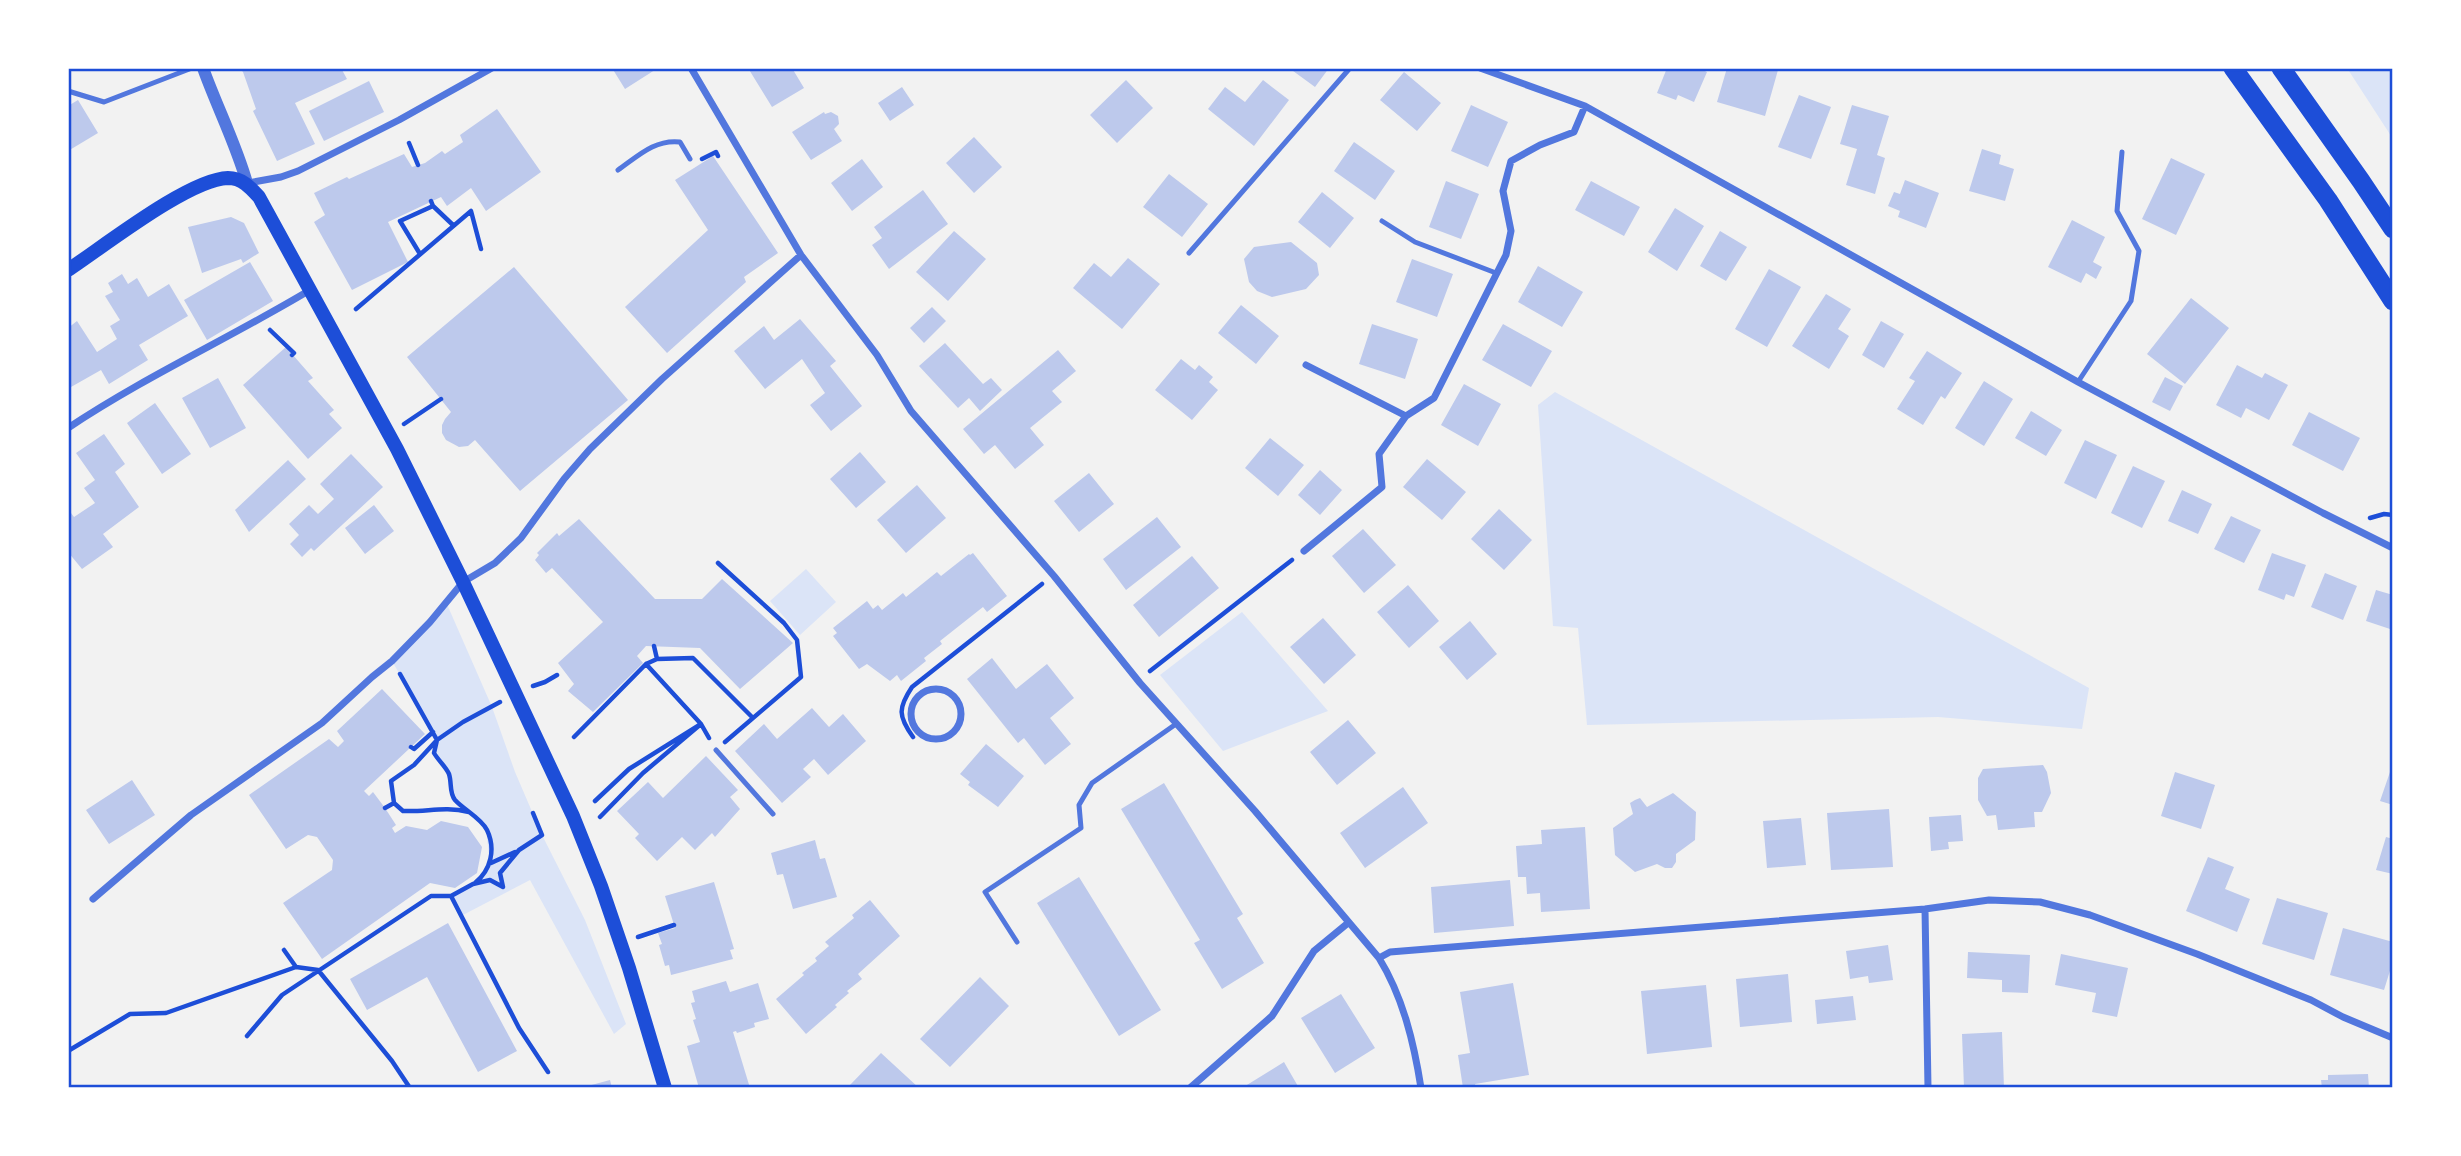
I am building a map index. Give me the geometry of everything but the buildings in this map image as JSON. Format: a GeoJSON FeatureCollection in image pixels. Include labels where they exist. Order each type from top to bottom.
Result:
{"type":"FeatureCollection","features":[{"type":"Feature","properties":{"kind":"highway"},"geometry":{"type":"LineString","coordinates":[[2233,68],[2328,200],[2393,301]]}},
{"type":"Feature","properties":{"kind":"highway"},"geometry":{"type":"LineString","coordinates":[[2281,68],[2393,229]]}},
{"type":"Feature","properties":{"kind":"main road"},"geometry":{"type":"LineString","coordinates":[[68,270],[192,188],[230,178],[247,183],[259,197],[397,449],[573,816],[629,968],[665,1088]]}},
{"type":"Feature","properties":{"kind":"street"},"geometry":{"type":"LineString","coordinates":[[203,68],[219,113],[240,158],[247,183],[274,179],[298,171],[399,120],[492,68]]}},
{"type":"Feature","properties":{"kind":"street"},"geometry":{"type":"LineString","coordinates":[[691,68],[801,255],[877,355],[911,411],[1054,576],[1140,683],[1255,811],[1379,958],[1388,974],[1413,1044],[1421,1088]]}},
{"type":"Feature","properties":{"kind":"street"},"geometry":{"type":"LineString","coordinates":[[1480,68],[1585,106],[2078,382],[2393,548]]}},
{"type":"Feature","properties":{"kind":"street"},"geometry":{"type":"LineString","coordinates":[[1304,551],[1381,487],[1380,454],[1406,416],[1434,398],[1506,255],[1511,231],[1503,191],[1511,162],[1540,145],[1574,132],[1585,106]]}},
{"type":"Feature","properties":{"kind":"street"},"geometry":{"type":"LineString","coordinates":[[93,899],[191,815],[322,723],[392,661],[463,582],[495,563],[521,538],[590,449],[662,379],[801,255]]}},
{"type":"Feature","properties":{"kind":"street"},"geometry":{"type":"LineString","coordinates":[[68,428],[175,363],[258,320],[310,289]]}},
{"type":"Feature","properties":{"kind":"street"},"geometry":{"type":"LineString","coordinates":[[1306,365],[1406,416]]}},
{"type":"Feature","properties":{"kind":"street"},"geometry":{"type":"LineString","coordinates":[[935,689],[952,695],[961,712],[960,723],[954,731],[944,738],[931,739],[916,735],[911,714],[917,697],[925,691],[935,689]]}},
{"type":"Feature","properties":{"kind":"street"},"geometry":{"type":"LineString","coordinates":[[1379,958],[1390,952],[1925,909],[1989,900],[2040,902],[2090,915],[2210,959],[2311,1000],[2393,1038]]}},
{"type":"Feature","properties":{"kind":"street"},"geometry":{"type":"LineString","coordinates":[[1925,909],[1928,1088]]}},
{"type":"Feature","properties":{"kind":"street"},"geometry":{"type":"LineString","coordinates":[[1190,1088],[1272,1016],[1314,951],[1348,923]]}},
{"type":"Feature","properties":{"kind":"lane"},"geometry":{"type":"LineString","coordinates":[[68,91],[104,102],[192,68]]}},
{"type":"Feature","properties":{"kind":"lane"},"geometry":{"type":"LineString","coordinates":[[1189,253],[1350,68]]}},
{"type":"Feature","properties":{"kind":"lane"},"geometry":{"type":"LineString","coordinates":[[618,170],[657,144],[668,141],[680,142],[690,159]]}},
{"type":"Feature","properties":{"kind":"lane"},"geometry":{"type":"LineString","coordinates":[[2078,382],[2131,301],[2139,251],[2118,211],[2122,152]]}},
{"type":"Feature","properties":{"kind":"lane"},"geometry":{"type":"LineString","coordinates":[[1382,221],[1415,242],[1496,273]]}},
{"type":"Feature","properties":{"kind":"lane"},"geometry":{"type":"LineString","coordinates":[[1017,942],[985,892],[1080,828],[1079,805],[1092,783],[1176,724]]}},
{"type":"Feature","properties":{"kind":"lane"},"geometry":{"type":"LineString","coordinates":[[716,750],[773,814]]}},
{"type":"Feature","properties":{"kind":"path"},"geometry":{"type":"LineString","coordinates":[[409,143],[418,165]]}},
{"type":"Feature","properties":{"kind":"path"},"geometry":{"type":"LineString","coordinates":[[704,159],[716,152],[718,156]]}},
{"type":"Feature","properties":{"kind":"path"},"geometry":{"type":"LineString","coordinates":[[420,254],[400,221],[432,203],[453,226]]}},
{"type":"Feature","properties":{"kind":"path"},"geometry":{"type":"LineString","coordinates":[[356,309],[471,211],[481,249]]}},
{"type":"Feature","properties":{"kind":"path"},"geometry":{"type":"LineString","coordinates":[[267,327],[294,353],[292,355]]}},
{"type":"Feature","properties":{"kind":"path"},"geometry":{"type":"LineString","coordinates":[[403,425],[441,399]]}},
{"type":"Feature","properties":{"kind":"path"},"geometry":{"type":"LineString","coordinates":[[1151,670],[1304,551]]}},
{"type":"Feature","properties":{"kind":"path"},"geometry":{"type":"LineString","coordinates":[[646,664],[701,724],[716,750],[801,677],[797,640],[785,621],[718,563]]}},
{"type":"Feature","properties":{"kind":"path"},"geometry":{"type":"LineString","coordinates":[[916,735],[902,722],[901,703],[912,687],[1038,587]]}},
{"type":"Feature","properties":{"kind":"path"},"geometry":{"type":"LineString","coordinates":[[654,646],[657,659]]}},
{"type":"Feature","properties":{"kind":"path"},"geometry":{"type":"LineString","coordinates":[[573,737],[646,664],[657,659],[692,658],[752,717]]}},
{"type":"Feature","properties":{"kind":"path"},"geometry":{"type":"LineString","coordinates":[[247,1036],[282,995],[431,896],[451,897],[473,884],[484,875],[490,864],[491,847],[486,828],[453,798],[449,773],[434,753],[437,740],[392,661]]}},
{"type":"Feature","properties":{"kind":"path"},"geometry":{"type":"LineString","coordinates":[[533,685],[556,675]]}},
{"type":"Feature","properties":{"kind":"path"},"geometry":{"type":"LineString","coordinates":[[469,812],[449,807],[421,812],[403,811],[394,803],[391,781],[414,765],[437,740],[488,709]]}},
{"type":"Feature","properties":{"kind":"path"},"geometry":{"type":"LineString","coordinates":[[595,802],[629,769],[701,724]]}},
{"type":"Feature","properties":{"kind":"path"},"geometry":{"type":"LineString","coordinates":[[600,817],[643,773],[701,724]]}},
{"type":"Feature","properties":{"kind":"path"},"geometry":{"type":"LineString","coordinates":[[411,747],[414,750],[433,732]]}},
{"type":"Feature","properties":{"kind":"path"},"geometry":{"type":"LineString","coordinates":[[385,808],[394,803]]}},
{"type":"Feature","properties":{"kind":"path"},"geometry":{"type":"LineString","coordinates":[[490,864],[542,835],[533,813]]}},
{"type":"Feature","properties":{"kind":"path"},"geometry":{"type":"LineString","coordinates":[[473,884],[490,880],[503,887],[499,873],[519,850]]}},
{"type":"Feature","properties":{"kind":"path"},"geometry":{"type":"LineString","coordinates":[[451,897],[519,1028],[548,1072]]}},
{"type":"Feature","properties":{"kind":"path"},"geometry":{"type":"LineString","coordinates":[[637,938],[674,925]]}},
{"type":"Feature","properties":{"kind":"path"},"geometry":{"type":"LineString","coordinates":[[284,950],[296,967]]}},
{"type":"Feature","properties":{"kind":"path"},"geometry":{"type":"LineString","coordinates":[[68,1051],[130,1014],[166,1013],[296,967],[318,970],[392,1061],[410,1088]]}},
{"type":"Feature","properties":{"kind":"shaded area"},"geometry":{"type":"Polygon","coordinates":[[[2347,68],[2393,68],[2393,139],[2347,68]]]}},
{"type":"Feature","properties":{"kind":"shaded area"},"geometry":{"type":"Polygon","coordinates":[[[1555,392],[2089,688],[2082,729],[1938,717],[1587,725],[1578,628],[1553,626],[1538,405],[1555,392]]]}},
{"type":"Feature","properties":{"kind":"shaded area"},"geometry":{"type":"Polygon","coordinates":[[[806,569],[836,602],[800,635],[770,601],[806,569]]]}},
{"type":"Feature","properties":{"kind":"shaded area"},"geometry":{"type":"Polygon","coordinates":[[[446,602],[492,707],[515,772],[542,835],[585,920],[626,1024],[614,1034],[530,880],[461,916],[451,896],[473,884],[490,864],[486,829],[453,798],[449,773],[434,753],[437,739],[392,661],[446,602]]]}},
{"type":"Feature","properties":{"kind":"shaded area"},"geometry":{"type":"Polygon","coordinates":[[[1242,612],[1328,711],[1223,751],[1160,675],[1242,612]]]}}]}
